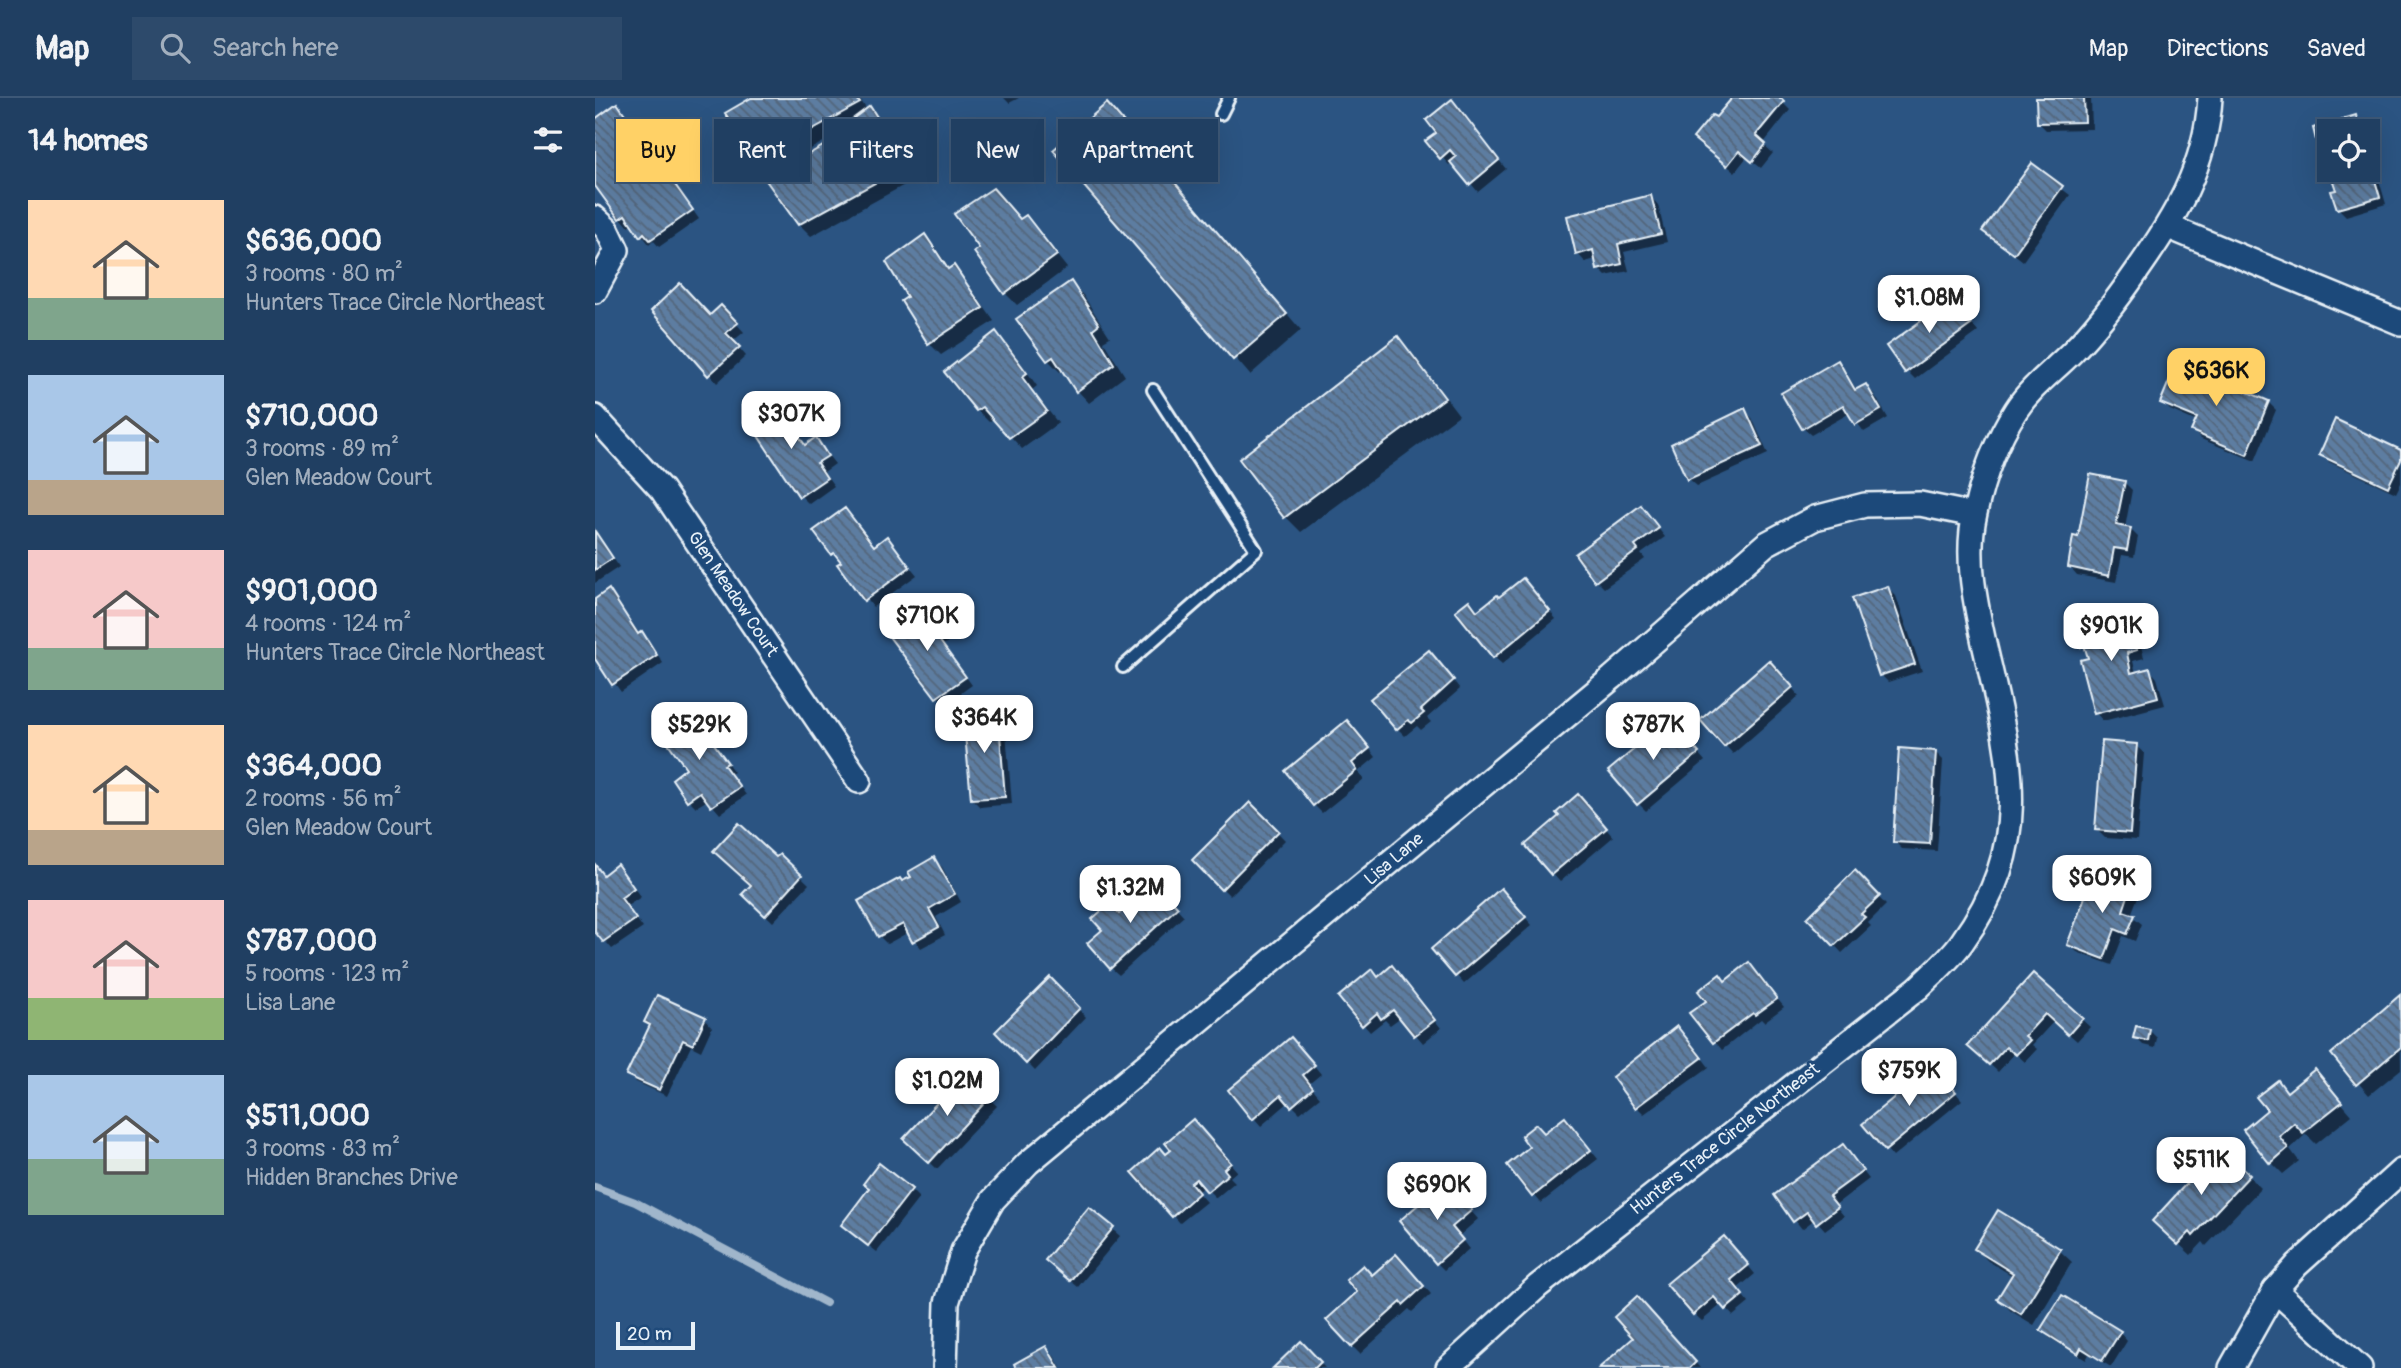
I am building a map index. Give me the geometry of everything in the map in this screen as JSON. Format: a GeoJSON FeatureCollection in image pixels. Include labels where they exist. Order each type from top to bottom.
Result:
{"type":"FeatureCollection","features":[{"type":"Feature","properties":{"kind":"street","name":"Hunters Trace Circle Northeast"},"geometry":{"type":"LineString","coordinates":[[1448,1368],[1538,1286],[1918,988],[1961,944],[1982,912],[2004,851],[2012,800],[2008,748],[1973,593],[1971,554],[1974,515],[1990,459],[2016,410],[2032,388],[2070,354],[2109,312],[2169,226],[2189,189],[2201,147],[2210,98]]}},
{"type":"Feature","properties":{"kind":"street"},"geometry":{"type":"LineString","coordinates":[[595,218],[607,229],[617,250],[595,291]]}},
{"type":"Feature","properties":{"kind":"street"},"geometry":{"type":"LineString","coordinates":[[2169,226],[2401,323]]}},
{"type":"Feature","properties":{"kind":"street","name":"Glen Meadow Court"},"geometry":{"type":"LineString","coordinates":[[595,417],[662,490],[859,781]]}},
{"type":"Feature","properties":{"kind":"street","name":"Lisa Lane"},"geometry":{"type":"LineString","coordinates":[[945,1368],[947,1304],[963,1251],[993,1199],[1028,1163],[1612,678],[1766,544],[1815,518],[1865,505],[1920,504],[1974,515]]}},
{"type":"Feature","properties":{"kind":"street"},"geometry":{"type":"LineString","coordinates":[[2231,1368],[2275,1290],[2297,1265],[2401,1171]]}},
{"type":"Feature","properties":{"kind":"street"},"geometry":{"type":"LineString","coordinates":[[2275,1290],[2360,1368]]}},
{"type":"Feature","properties":{"kind":"lane"},"geometry":{"type":"LineString","coordinates":[[1221,114],[1229,98]]}},
{"type":"Feature","properties":{"kind":"lane"},"geometry":{"type":"LineString","coordinates":[[1123,667],[1256,550],[1153,390]]}},
{"type":"Feature","properties":{"kind":"building"},"geometry":{"type":"Polygon","coordinates":[[[751,98],[856,98],[860,103],[831,119],[824,119],[824,123],[810,131],[810,119],[729,119],[725,113],[751,98]]]}},
{"type":"Feature","properties":{"kind":"building"},"geometry":{"type":"Polygon","coordinates":[[[1732,98],[1781,98],[1784,101],[1756,135],[1766,144],[1752,162],[1739,151],[1727,166],[1693,138],[1712,115],[1716,117],[1732,98]]]}},
{"type":"Feature","properties":{"kind":"building"},"geometry":{"type":"Polygon","coordinates":[[[2036,98],[2084,98],[2085,122],[2037,123],[2036,98]]]}},
{"type":"Feature","properties":{"kind":"building"},"geometry":{"type":"Polygon","coordinates":[[[1452,99],[1499,160],[1469,185],[1450,162],[1456,157],[1450,150],[1440,159],[1425,141],[1436,133],[1426,120],[1452,99]]]}},
{"type":"Feature","properties":{"kind":"building"},"geometry":{"type":"Polygon","coordinates":[[[617,103],[628,119],[616,119],[616,182],[673,182],[693,210],[650,240],[644,233],[640,237],[625,215],[619,219],[595,186],[595,119],[617,103]]]}},
{"type":"Feature","properties":{"kind":"building"},"geometry":{"type":"Polygon","coordinates":[[[1107,103],[1121,119],[1089,119],[1107,103]]]}},
{"type":"Feature","properties":{"kind":"building"},"geometry":{"type":"Polygon","coordinates":[[[870,106],[878,119],[852,119],[870,106]]]}},
{"type":"Feature","properties":{"kind":"building"},"geometry":{"type":"Polygon","coordinates":[[[2317,127],[2317,144],[2313,128],[2317,127]]]}},
{"type":"Feature","properties":{"kind":"building"},"geometry":{"type":"Polygon","coordinates":[[[824,145],[824,182],[877,182],[798,225],[767,182],[810,182],[810,153],[824,145]]]}},
{"type":"Feature","properties":{"kind":"building"},"geometry":{"type":"Polygon","coordinates":[[[2032,163],[2063,186],[2014,254],[1982,231],[2032,163]]]}},
{"type":"Feature","properties":{"kind":"building"},"geometry":{"type":"Polygon","coordinates":[[[1080,182],[1174,182],[1287,314],[1233,360],[1080,182]]]}},
{"type":"Feature","properties":{"kind":"building"},"geometry":{"type":"Polygon","coordinates":[[[2333,182],[2376,182],[2380,197],[2337,209],[2331,191],[2336,190],[2333,182]]]}},
{"type":"Feature","properties":{"kind":"building"},"geometry":{"type":"Polygon","coordinates":[[[993,188],[1020,219],[1026,215],[1057,255],[1004,294],[974,252],[979,248],[954,214],[993,188]]]}},
{"type":"Feature","properties":{"kind":"building"},"geometry":{"type":"Polygon","coordinates":[[[1651,195],[1661,234],[1618,244],[1622,264],[1597,270],[1593,250],[1576,255],[1567,216],[1651,195]]]}},
{"type":"Feature","properties":{"kind":"building"},"geometry":{"type":"Polygon","coordinates":[[[925,234],[948,269],[954,265],[983,308],[928,344],[901,301],[907,297],[886,262],[925,234]]]}},
{"type":"Feature","properties":{"kind":"building"},"geometry":{"type":"Polygon","coordinates":[[[1071,281],[1099,324],[1093,329],[1114,364],[1076,392],[1053,357],[1047,361],[1016,319],[1071,281]]]}},
{"type":"Feature","properties":{"kind":"building"},"geometry":{"type":"Polygon","coordinates":[[[680,283],[710,315],[721,305],[738,323],[726,333],[740,347],[708,376],[651,311],[680,283]]]}},
{"type":"Feature","properties":{"kind":"building"},"geometry":{"type":"Polygon","coordinates":[[[1953,298],[1972,324],[1905,373],[1886,346],[1953,298]]]}},
{"type":"Feature","properties":{"kind":"building"},"geometry":{"type":"Polygon","coordinates":[[[996,331],[1027,373],[1022,377],[1047,411],[1009,438],[982,407],[976,411],[944,372],[996,331]]]}},
{"type":"Feature","properties":{"kind":"building"},"geometry":{"type":"Polygon","coordinates":[[[1398,336],[1445,398],[1284,518],[1239,459],[1398,336]]]}},
{"type":"Feature","properties":{"kind":"building"},"geometry":{"type":"Polygon","coordinates":[[[1838,360],[1855,390],[1866,384],[1881,410],[1855,425],[1843,405],[1802,429],[1781,393],[1838,360]]]}},
{"type":"Feature","properties":{"kind":"building"},"geometry":{"type":"Polygon","coordinates":[[[2177,362],[2269,401],[2247,455],[2191,431],[2197,418],[2160,403],[2177,362]]]}},
{"type":"Feature","properties":{"kind":"building"},"geometry":{"type":"Polygon","coordinates":[[[778,405],[805,445],[816,437],[828,456],[817,463],[827,478],[799,497],[750,424],[778,405]]]}},
{"type":"Feature","properties":{"kind":"building"},"geometry":{"type":"Polygon","coordinates":[[[1745,408],[1762,446],[1687,480],[1671,444],[1745,408]]]}},
{"type":"Feature","properties":{"kind":"building"},"geometry":{"type":"Polygon","coordinates":[[[2335,419],[2401,450],[2401,460],[2388,487],[2319,455],[2335,419]]]}},
{"type":"Feature","properties":{"kind":"building"},"geometry":{"type":"Polygon","coordinates":[[[2090,474],[2125,481],[2116,525],[2131,528],[2127,550],[2114,548],[2109,576],[2068,567],[2073,536],[2078,537],[2090,474]]]}},
{"type":"Feature","properties":{"kind":"building"},"geometry":{"type":"Polygon","coordinates":[[[1641,505],[1659,528],[1635,546],[1638,550],[1595,582],[1575,554],[1641,505]]]}},
{"type":"Feature","properties":{"kind":"building"},"geometry":{"type":"Polygon","coordinates":[[[845,508],[874,546],[887,536],[910,567],[864,601],[837,564],[841,562],[834,553],[831,555],[813,531],[845,508]]]}},
{"type":"Feature","properties":{"kind":"building"},"geometry":{"type":"Polygon","coordinates":[[[595,531],[613,558],[595,570],[595,531]]]}},
{"type":"Feature","properties":{"kind":"building"},"geometry":{"type":"Polygon","coordinates":[[[1523,578],[1550,611],[1493,658],[1455,611],[1469,600],[1477,611],[1523,578]]]}},
{"type":"Feature","properties":{"kind":"building"},"geometry":{"type":"Polygon","coordinates":[[[1888,586],[1915,664],[1879,676],[1852,598],[1888,586]]]}},
{"type":"Feature","properties":{"kind":"building"},"geometry":{"type":"Polygon","coordinates":[[[609,589],[638,634],[642,631],[657,655],[612,685],[595,659],[595,599],[609,589]]]}},
{"type":"Feature","properties":{"kind":"building"},"geometry":{"type":"Polygon","coordinates":[[[2111,606],[2118,632],[2132,628],[2137,650],[2127,653],[2131,673],[2150,668],[2158,697],[2094,714],[2080,660],[2088,658],[2084,645],[2081,647],[2074,616],[2111,606]]]}},
{"type":"Feature","properties":{"kind":"building"},"geometry":{"type":"Polygon","coordinates":[[[923,608],[941,634],[937,637],[966,677],[936,698],[887,634],[923,608]]]}},
{"type":"Feature","properties":{"kind":"building"},"geometry":{"type":"Polygon","coordinates":[[[1429,650],[1454,680],[1421,710],[1424,713],[1412,723],[1408,720],[1396,730],[1370,699],[1429,650]]]}},
{"type":"Feature","properties":{"kind":"building"},"geometry":{"type":"Polygon","coordinates":[[[1769,660],[1793,687],[1724,747],[1700,720],[1769,660]]]}},
{"type":"Feature","properties":{"kind":"building"},"geometry":{"type":"Polygon","coordinates":[[[998,710],[1005,797],[971,799],[963,713],[998,710]]]}},
{"type":"Feature","properties":{"kind":"building"},"geometry":{"type":"Polygon","coordinates":[[[690,711],[728,763],[724,765],[740,787],[711,807],[700,792],[687,801],[672,779],[686,768],[660,732],[690,711]]]}},
{"type":"Feature","properties":{"kind":"building"},"geometry":{"type":"Polygon","coordinates":[[[1670,719],[1699,753],[1637,805],[1608,771],[1670,719]]]}},
{"type":"Feature","properties":{"kind":"building"},"geometry":{"type":"Polygon","coordinates":[[[1347,720],[1370,748],[1352,763],[1357,770],[1313,806],[1285,771],[1347,720]]]}},
{"type":"Feature","properties":{"kind":"building"},"geometry":{"type":"Polygon","coordinates":[[[2102,741],[2137,744],[2130,833],[2095,830],[2102,741]]]}},
{"type":"Feature","properties":{"kind":"building"},"geometry":{"type":"Polygon","coordinates":[[[1899,748],[1936,751],[1930,844],[1893,842],[1899,748]]]}},
{"type":"Feature","properties":{"kind":"building"},"geometry":{"type":"Polygon","coordinates":[[[1578,794],[1607,828],[1551,875],[1525,845],[1559,816],[1556,813],[1578,794]]]}},
{"type":"Feature","properties":{"kind":"building"},"geometry":{"type":"Polygon","coordinates":[[[1250,802],[1279,831],[1221,890],[1192,860],[1250,802]]]}},
{"type":"Feature","properties":{"kind":"building"},"geometry":{"type":"Polygon","coordinates":[[[739,823],[776,857],[780,854],[802,875],[765,916],[742,894],[751,885],[713,851],[739,823]]]}},
{"type":"Feature","properties":{"kind":"building"},"geometry":{"type":"Polygon","coordinates":[[[934,857],[955,894],[929,909],[939,927],[912,942],[903,924],[878,937],[858,901],[900,878],[902,881],[911,877],[908,872],[934,857]]]}},
{"type":"Feature","properties":{"kind":"building"},"geometry":{"type":"Polygon","coordinates":[[[595,864],[603,875],[617,864],[634,888],[621,898],[636,919],[603,942],[595,932],[595,864]]]}},
{"type":"Feature","properties":{"kind":"building"},"geometry":{"type":"Polygon","coordinates":[[[1855,870],[1880,896],[1861,914],[1865,917],[1834,946],[1807,918],[1855,870]]]}},
{"type":"Feature","properties":{"kind":"building"},"geometry":{"type":"Polygon","coordinates":[[[2095,870],[2132,884],[2123,911],[2135,915],[2127,934],[2115,929],[2104,959],[2067,945],[2095,870]]]}},
{"type":"Feature","properties":{"kind":"building"},"geometry":{"type":"Polygon","coordinates":[[[1155,882],[1178,907],[1110,969],[1087,943],[1102,930],[1092,919],[1109,904],[1119,914],[1155,882]]]}},
{"type":"Feature","properties":{"kind":"building"},"geometry":{"type":"Polygon","coordinates":[[[1501,888],[1526,917],[1455,977],[1431,949],[1501,888]]]}},
{"type":"Feature","properties":{"kind":"building"},"geometry":{"type":"Polygon","coordinates":[[[1749,962],[1777,999],[1713,1043],[1689,1013],[1706,1001],[1698,991],[1720,974],[1725,981],[1749,962]]]}},
{"type":"Feature","properties":{"kind":"building"},"geometry":{"type":"Polygon","coordinates":[[[1392,965],[1435,1020],[1414,1036],[1393,1010],[1381,1019],[1377,1013],[1362,1026],[1338,997],[1372,969],[1378,977],[1392,965]]]}},
{"type":"Feature","properties":{"kind":"building"},"geometry":{"type":"Polygon","coordinates":[[[2033,973],[2083,1018],[2068,1035],[2045,1014],[2025,1036],[2030,1040],[2016,1055],[2006,1047],[1989,1065],[1967,1046],[2033,973]]]}},
{"type":"Feature","properties":{"kind":"building"},"geometry":{"type":"Polygon","coordinates":[[[1050,977],[1080,1008],[1026,1064],[995,1032],[1050,977]]]}},
{"type":"Feature","properties":{"kind":"building"},"geometry":{"type":"Polygon","coordinates":[[[657,995],[706,1017],[693,1045],[683,1040],[659,1090],[626,1075],[650,1025],[644,1022],[657,995]]]}},
{"type":"Feature","properties":{"kind":"building"},"geometry":{"type":"Polygon","coordinates":[[[2400,995],[2401,1047],[2356,1085],[2331,1054],[2400,995]]]}},
{"type":"Feature","properties":{"kind":"building"},"geometry":{"type":"Polygon","coordinates":[[[1677,1026],[1702,1058],[1635,1108],[1612,1077],[1677,1026]]]}},
{"type":"Feature","properties":{"kind":"building"},"geometry":{"type":"Polygon","coordinates":[[[2136,1026],[2150,1029],[2148,1041],[2133,1038],[2136,1026]]]}},
{"type":"Feature","properties":{"kind":"building"},"geometry":{"type":"Polygon","coordinates":[[[1291,1037],[1315,1065],[1303,1075],[1313,1088],[1291,1107],[1281,1095],[1252,1120],[1228,1090],[1291,1037]]]}},
{"type":"Feature","properties":{"kind":"building"},"geometry":{"type":"Polygon","coordinates":[[[1933,1065],[1956,1092],[1885,1151],[1862,1124],[1933,1065]]]}},
{"type":"Feature","properties":{"kind":"building"},"geometry":{"type":"Polygon","coordinates":[[[2315,1069],[2342,1102],[2303,1133],[2294,1123],[2279,1136],[2288,1148],[2270,1164],[2243,1130],[2267,1110],[2256,1097],[2278,1080],[2287,1092],[2315,1069]]]}},
{"type":"Feature","properties":{"kind":"building"},"geometry":{"type":"Polygon","coordinates":[[[965,1073],[990,1097],[929,1163],[903,1139],[965,1073]]]}},
{"type":"Feature","properties":{"kind":"building"},"geometry":{"type":"Polygon","coordinates":[[[1565,1117],[1591,1150],[1532,1197],[1507,1165],[1529,1147],[1521,1136],[1536,1124],[1544,1133],[1565,1117]]]}},
{"type":"Feature","properties":{"kind":"building"},"geometry":{"type":"Polygon","coordinates":[[[1193,1119],[1231,1163],[1224,1169],[1228,1174],[1207,1192],[1196,1179],[1191,1183],[1199,1193],[1172,1217],[1132,1172],[1160,1147],[1166,1154],[1171,1150],[1165,1143],[1193,1119]]]}},
{"type":"Feature","properties":{"kind":"building"},"geometry":{"type":"Polygon","coordinates":[[[1843,1144],[1863,1171],[1829,1196],[1838,1207],[1816,1224],[1807,1212],[1793,1222],[1774,1195],[1843,1144]]]}},
{"type":"Feature","properties":{"kind":"building"},"geometry":{"type":"Polygon","coordinates":[[[2220,1147],[2250,1175],[2193,1236],[2190,1232],[2178,1245],[2152,1221],[2220,1147]]]}},
{"type":"Feature","properties":{"kind":"building"},"geometry":{"type":"Polygon","coordinates":[[[879,1163],[912,1189],[868,1246],[841,1225],[869,1188],[863,1184],[879,1163]]]}},
{"type":"Feature","properties":{"kind":"building"},"geometry":{"type":"Polygon","coordinates":[[[1446,1181],[1472,1210],[1452,1227],[1463,1240],[1436,1264],[1399,1221],[1446,1181]]]}},
{"type":"Feature","properties":{"kind":"building"},"geometry":{"type":"Polygon","coordinates":[[[1089,1207],[1114,1227],[1070,1281],[1045,1260],[1089,1207]]]}},
{"type":"Feature","properties":{"kind":"building"},"geometry":{"type":"Polygon","coordinates":[[[1998,1210],[2061,1249],[2021,1314],[1997,1299],[2013,1273],[1974,1249],[1998,1210]]]}},
{"type":"Feature","properties":{"kind":"building"},"geometry":{"type":"Polygon","coordinates":[[[1724,1236],[1749,1265],[1731,1280],[1743,1295],[1725,1310],[1714,1297],[1693,1315],[1666,1284],[1724,1236]]]}},
{"type":"Feature","properties":{"kind":"building"},"geometry":{"type":"Polygon","coordinates":[[[1396,1254],[1424,1286],[1403,1305],[1401,1302],[1351,1347],[1326,1320],[1357,1292],[1346,1280],[1363,1265],[1372,1275],[1396,1254]]]}},
{"type":"Feature","properties":{"kind":"building"},"geometry":{"type":"Polygon","coordinates":[[[2062,1295],[2121,1331],[2102,1361],[2081,1348],[2078,1354],[2040,1330],[2062,1295]]]}},
{"type":"Feature","properties":{"kind":"building"},"geometry":{"type":"Polygon","coordinates":[[[1637,1296],[1696,1362],[1690,1368],[1599,1368],[1633,1338],[1614,1317],[1637,1296]]]}},
{"type":"Feature","properties":{"kind":"building"},"geometry":{"type":"Polygon","coordinates":[[[1301,1341],[1321,1362],[1315,1368],[1273,1368],[1301,1341]]]}},
{"type":"Feature","properties":{"kind":"building"},"geometry":{"type":"Polygon","coordinates":[[[1046,1346],[1059,1368],[1016,1368],[1014,1364],[1046,1346]]]}},
{"type":"Feature","properties":{"kind":"waterway"},"geometry":{"type":"LineString","coordinates":[[595,1187],[635,1202],[826,1303]]}}]}
